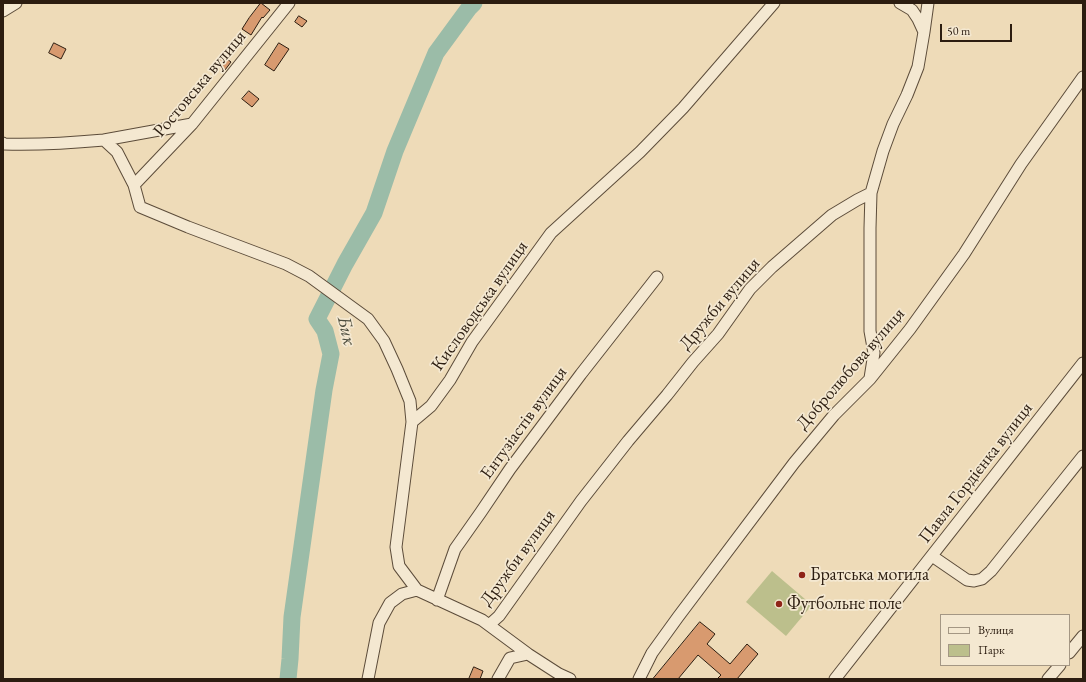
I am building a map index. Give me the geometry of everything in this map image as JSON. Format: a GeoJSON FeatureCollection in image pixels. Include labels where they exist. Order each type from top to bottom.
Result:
{"type":"FeatureCollection","features":[{"type":"Feature","properties":{"kind":"street"},"geometry":{"type":"LineString","coordinates":[[3,11],[16,3]]}},
{"type":"Feature","properties":{"kind":"street","name":"Ростовська вулиця"},"geometry":{"type":"LineString","coordinates":[[134,185],[192,124],[289,3]]}},
{"type":"Feature","properties":{"kind":"street","name":"Кисловодська вулиця"},"geometry":{"type":"LineString","coordinates":[[412,422],[431,406],[450,380],[472,342],[551,233],[640,152],[682,108],[774,3]]}},
{"type":"Feature","properties":{"kind":"street"},"geometry":{"type":"LineString","coordinates":[[900,3],[912,10],[924,32]]}},
{"type":"Feature","properties":{"kind":"street"},"geometry":{"type":"LineString","coordinates":[[870,379],[874,353],[870,331],[871,193],[883,151],[893,124],[918,67],[928,3]]}},
{"type":"Feature","properties":{"kind":"street","name":"Добролюбова вулиця"},"geometry":{"type":"LineString","coordinates":[[639,679],[652,652],[789,469],[834,415],[870,379],[910,329],[964,254],[1021,164],[1083,77]]}},
{"type":"Feature","properties":{"kind":"street"},"geometry":{"type":"LineString","coordinates":[[3,143],[33,145],[104,140],[192,124]]}},
{"type":"Feature","properties":{"kind":"street"},"geometry":{"type":"LineString","coordinates":[[104,140],[117,152],[134,185],[140,207],[195,230],[286,264],[309,276],[368,319],[384,341],[410,401],[412,422],[396,546],[399,566],[417,590],[482,620],[528,654],[559,674],[570,679]]}},
{"type":"Feature","properties":{"kind":"street","name":"Дружби вулиця"},"geometry":{"type":"LineString","coordinates":[[489,625],[499,616],[581,501],[628,441],[718,334],[750,289],[772,267],[832,215],[871,193]]}},
{"type":"Feature","properties":{"kind":"street","name":"Ентузіастів вулиця"},"geometry":{"type":"LineString","coordinates":[[437,600],[455,548],[510,469],[576,380],[657,277]]}},
{"type":"Feature","properties":{"kind":"street","name":"Павла Гордієнка вулиця"},"geometry":{"type":"LineString","coordinates":[[835,679],[1083,363]]}},
{"type":"Feature","properties":{"kind":"street"},"geometry":{"type":"LineString","coordinates":[[932,556],[967,580],[974,581],[982,579],[991,572],[1083,456]]}},
{"type":"Feature","properties":{"kind":"street"},"geometry":{"type":"LineString","coordinates":[[368,679],[379,623],[390,603],[402,594],[417,590]]}},
{"type":"Feature","properties":{"kind":"street"},"geometry":{"type":"LineString","coordinates":[[1070,652],[1083,636]]}},
{"type":"Feature","properties":{"kind":"street"},"geometry":{"type":"LineString","coordinates":[[498,679],[510,658],[528,654]]}},
{"type":"Feature","properties":{"kind":"street"},"geometry":{"type":"LineString","coordinates":[[1048,679],[1059,666]]}},
{"type":"Feature","properties":{"kind":"green space","name":"Футбольне поле"},"geometry":{"type":"Polygon","coordinates":[[[772,571],[812,605],[786,636],[746,602],[772,571]]]}},
{"type":"Feature","properties":{"kind":"building"},"geometry":{"type":"Polygon","coordinates":[[[261,3],[270,10],[263,18],[262,17],[251,35],[242,29],[261,3]]]}},
{"type":"Feature","properties":{"kind":"building"},"geometry":{"type":"Polygon","coordinates":[[[299,16],[307,21],[302,27],[295,22],[299,16]]]}},
{"type":"Feature","properties":{"kind":"building"},"geometry":{"type":"Polygon","coordinates":[[[54,43],[66,49],[61,59],[49,53],[54,43]]]}},
{"type":"Feature","properties":{"kind":"building"},"geometry":{"type":"Polygon","coordinates":[[[279,43],[289,49],[274,71],[265,65],[279,43]]]}},
{"type":"Feature","properties":{"kind":"building"},"geometry":{"type":"Polygon","coordinates":[[[223,56],[231,62],[225,70],[217,64],[223,56]]]}},
{"type":"Feature","properties":{"kind":"building"},"geometry":{"type":"Polygon","coordinates":[[[249,91],[259,99],[252,107],[242,99],[249,91]]]}},
{"type":"Feature","properties":{"kind":"building"},"geometry":{"type":"Polygon","coordinates":[[[700,622],[715,634],[707,644],[730,664],[747,644],[758,654],[737,679],[717,679],[721,675],[698,655],[678,679],[653,679],[700,622]]]}},
{"type":"Feature","properties":{"kind":"building"},"geometry":{"type":"Polygon","coordinates":[[[474,667],[483,671],[480,679],[469,679],[474,667]]]}},
{"type":"Feature","properties":{"kind":"waterway","name":"Бик"},"geometry":{"type":"LineString","coordinates":[[288,679],[292,617],[324,390],[331,354],[325,331],[317,319],[345,264],[374,213],[395,151],[436,53],[474,3]]}},
{"type":"Feature","properties":{"kind":"place","name":"Братська могила"},"geometry":{"type":"Point","coordinates":[802,575]}},
{"type":"Feature","properties":{"kind":"place","name":"Футбольне поле"},"geometry":{"type":"Point","coordinates":[779,604]}}]}
